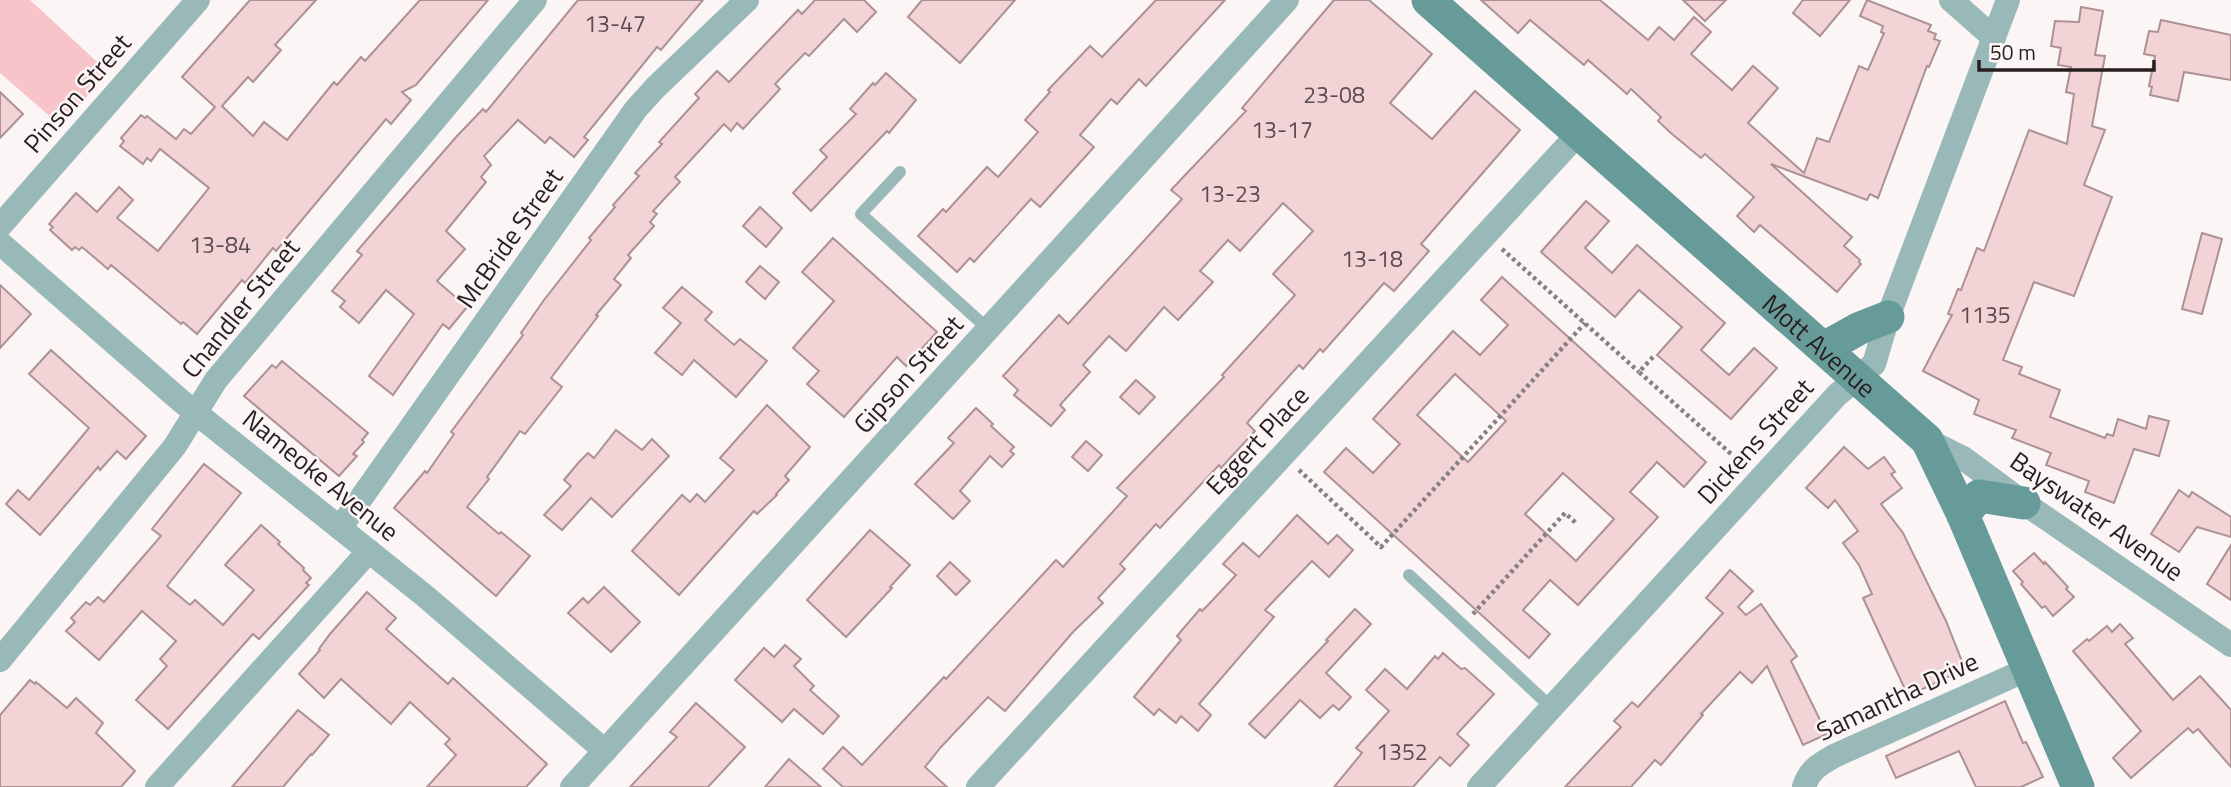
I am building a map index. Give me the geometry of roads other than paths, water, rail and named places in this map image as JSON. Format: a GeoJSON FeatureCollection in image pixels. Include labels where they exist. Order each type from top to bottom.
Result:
{"type":"FeatureCollection","features":[{"type":"Feature","properties":{"kind":"street","name":"Pinson Street"},"geometry":{"type":"LineString","coordinates":[[0,226],[198,0]]}},
{"type":"Feature","properties":{"kind":"street","name":"Chandler Street"},"geometry":{"type":"LineString","coordinates":[[0,660],[174,446],[216,380],[535,0]]}},
{"type":"Feature","properties":{"kind":"street","name":"McBride Street"},"geometry":{"type":"LineString","coordinates":[[340,528],[636,109],[747,0]]}},
{"type":"Feature","properties":{"kind":"street","name":"Gipson Street"},"geometry":{"type":"LineString","coordinates":[[572,787],[1287,0]]}},
{"type":"Feature","properties":{"kind":"street","name":"Mott Avenue"},"geometry":{"type":"LineString","coordinates":[[1428,0],[1927,440],[1963,515],[2026,670],[2078,787]]}},
{"type":"Feature","properties":{"kind":"street"},"geometry":{"type":"LineString","coordinates":[[1951,0],[1994,38]]}},
{"type":"Feature","properties":{"kind":"street","name":"Dickens Street"},"geometry":{"type":"LineString","coordinates":[[1479,787],[1837,395],[1874,364],[1888,317],[2008,0]]}},
{"type":"Feature","properties":{"kind":"street","name":"Eggert Place"},"geometry":{"type":"LineString","coordinates":[[978,787],[1579,133]]}},
{"type":"Feature","properties":{"kind":"street","name":"Nameoke Avenue"},"geometry":{"type":"LineString","coordinates":[[0,243],[195,413],[425,596],[605,751]]}},
{"type":"Feature","properties":{"kind":"street"},"geometry":{"type":"LineString","coordinates":[[1824,348],[1860,328],[1888,317]]}},
{"type":"Feature","properties":{"kind":"street","name":"Bayswater Avenue"},"geometry":{"type":"LineString","coordinates":[[1927,440],[1963,458],[2231,645]]}},
{"type":"Feature","properties":{"kind":"street"},"geometry":{"type":"LineString","coordinates":[[1963,515],[1979,496],[2024,503]]}},
{"type":"Feature","properties":{"kind":"street"},"geometry":{"type":"LineString","coordinates":[[157,787],[369,551]]}},
{"type":"Feature","properties":{"kind":"street","name":"Samantha Drive"},"geometry":{"type":"LineString","coordinates":[[1804,787],[1814,768],[1834,756],[2026,670]]}},
{"type":"Feature","properties":{"kind":"lane"},"geometry":{"type":"LineString","coordinates":[[900,172],[861,214],[988,329]]}},
{"type":"Feature","properties":{"kind":"lane"},"geometry":{"type":"LineString","coordinates":[[1409,575],[1552,708]]}}]}
